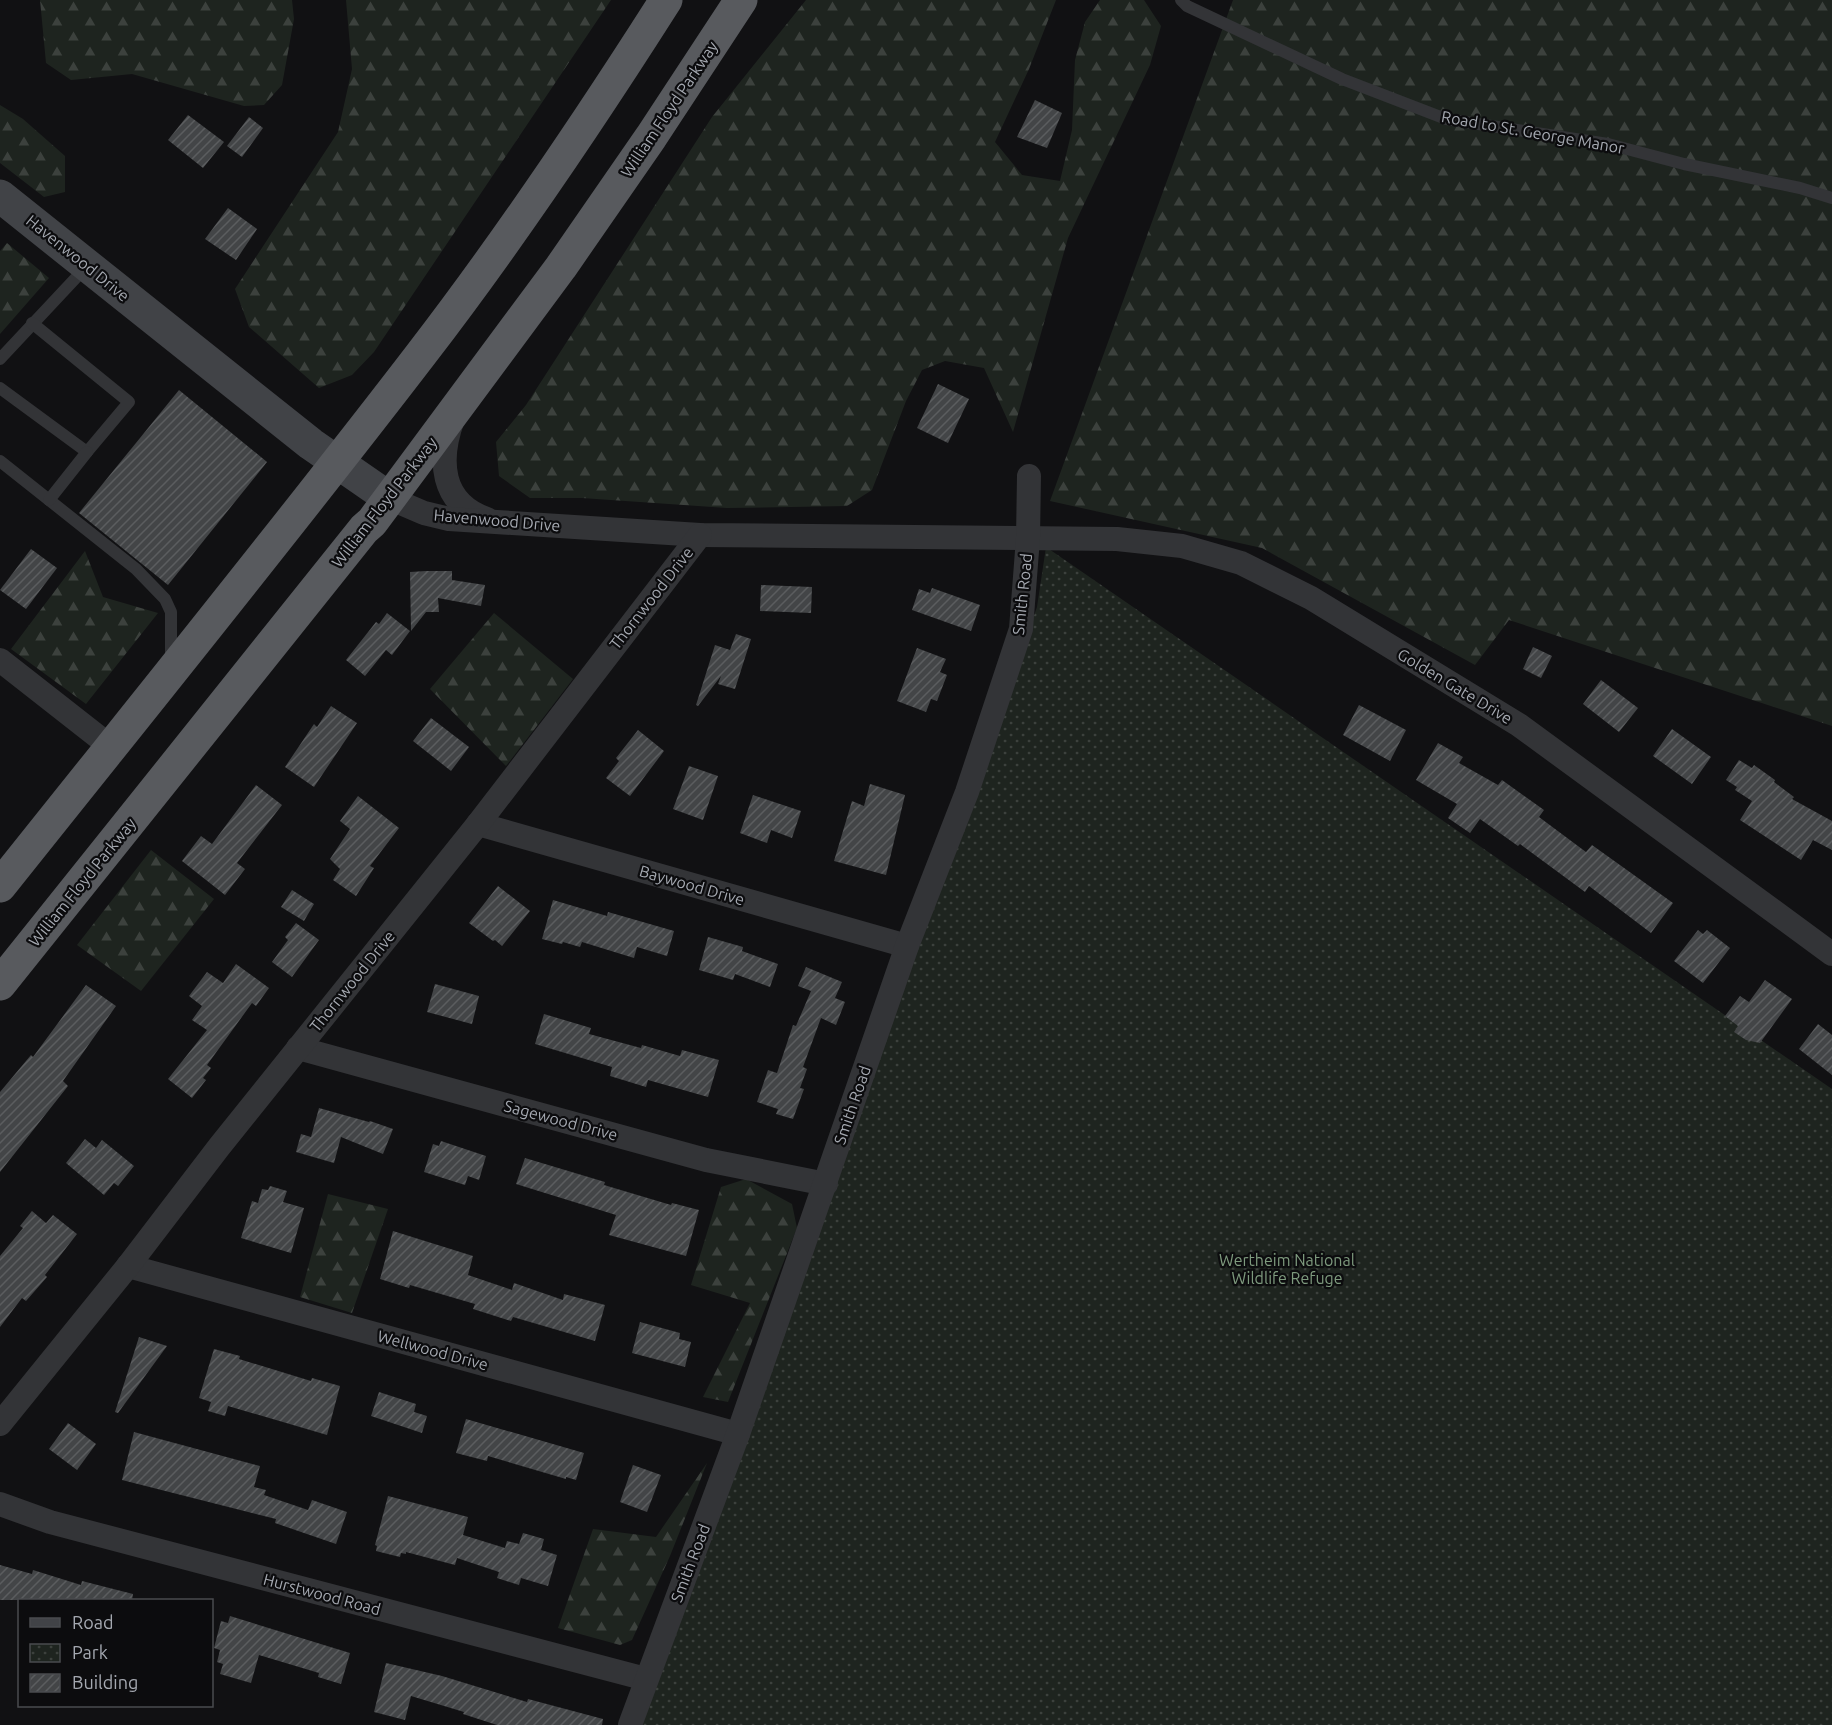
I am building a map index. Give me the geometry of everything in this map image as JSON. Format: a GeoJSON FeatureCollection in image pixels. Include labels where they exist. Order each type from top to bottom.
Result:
{"type":"FeatureCollection","features":[{"type":"Feature","properties":{"kind":"highway"},"geometry":{"type":"LineString","coordinates":[[0,886],[423,351],[513,228],[597,107],[666,0]]}},
{"type":"Feature","properties":{"kind":"highway","name":"William Floyd Parkway"},"geometry":{"type":"LineString","coordinates":[[0,984],[389,498],[458,407],[587,230],[741,0]]}},
{"type":"Feature","properties":{"kind":"main road","name":"Havenwood Drive"},"geometry":{"type":"LineString","coordinates":[[0,196],[336,463],[389,498]]}},
{"type":"Feature","properties":{"kind":"street"},"geometry":{"type":"LineString","coordinates":[[458,407],[451,424],[444,462],[449,490],[471,511],[495,521]]}},
{"type":"Feature","properties":{"kind":"street","name":"Smith Road"},"geometry":{"type":"LineString","coordinates":[[630,1725],[738,1434],[907,946],[967,792],[1021,629],[1028,538],[1029,476]]}},
{"type":"Feature","properties":{"kind":"street","name":"Havenwood Drive"},"geometry":{"type":"LineString","coordinates":[[389,498],[424,513],[449,519],[700,535],[1028,538]]}},
{"type":"Feature","properties":{"kind":"street","name":"Thornwood Drive"},"geometry":{"type":"LineString","coordinates":[[0,1424],[478,824],[700,535]]}},
{"type":"Feature","properties":{"kind":"street","name":"Golden Gate Drive"},"geometry":{"type":"LineString","coordinates":[[1028,538],[1117,539],[1182,546],[1241,562],[1311,598],[1519,724],[1832,954]]}},
{"type":"Feature","properties":{"kind":"street"},"geometry":{"type":"LineString","coordinates":[[0,660],[111,747]]}},
{"type":"Feature","properties":{"kind":"street","name":"Baywood Drive"},"geometry":{"type":"LineString","coordinates":[[478,824],[907,946]]}},
{"type":"Feature","properties":{"kind":"street","name":"Sagewood Drive"},"geometry":{"type":"LineString","coordinates":[[298,1048],[706,1160],[826,1184]]}},
{"type":"Feature","properties":{"kind":"street","name":"Wellwood Drive"},"geometry":{"type":"LineString","coordinates":[[128,1266],[738,1434]]}},
{"type":"Feature","properties":{"kind":"street","name":"Hurstwood Road"},"geometry":{"type":"LineString","coordinates":[[0,1504],[50,1522],[646,1679]]}},
{"type":"Feature","properties":{"kind":"lane","name":"Road to St. George Manor"},"geometry":{"type":"LineString","coordinates":[[1181,0],[1187,6],[1342,79],[1446,119],[1608,144],[1684,164],[1800,188],[1832,198]]}},
{"type":"Feature","properties":{"kind":"lane"},"geometry":{"type":"LineString","coordinates":[[0,358],[87,265]]}},
{"type":"Feature","properties":{"kind":"lane"},"geometry":{"type":"LineString","coordinates":[[32,323],[129,402],[49,500]]}},
{"type":"Feature","properties":{"kind":"lane"},"geometry":{"type":"LineString","coordinates":[[0,388],[87,452]]}},
{"type":"Feature","properties":{"kind":"lane"},"geometry":{"type":"LineString","coordinates":[[0,461],[136,569],[165,599],[171,612],[170,672]]}},
{"type":"Feature","properties":{"kind":"green space"},"geometry":{"type":"Polygon","coordinates":[[[40,0],[292,0],[294,19],[282,85],[264,105],[244,106],[132,74],[71,80],[46,63],[40,0]]]}},
{"type":"Feature","properties":{"kind":"green space"},"geometry":{"type":"Polygon","coordinates":[[[346,0],[611,0],[374,352],[352,375],[319,388],[249,327],[235,289],[338,132],[352,69],[346,0]]]}},
{"type":"Feature","properties":{"kind":"green space"},"geometry":{"type":"Polygon","coordinates":[[[806,0],[1056,0],[1029,69],[995,142],[1022,175],[1060,181],[1072,130],[1075,60],[1085,22],[1100,0],[1144,0],[1161,26],[1150,65],[1068,238],[1013,432],[984,368],[945,361],[922,370],[906,401],[872,490],[847,506],[727,508],[582,498],[530,498],[499,476],[496,442],[526,405],[712,117],[806,0]]]}},
{"type":"Feature","properties":{"kind":"green space"},"geometry":{"type":"Polygon","coordinates":[[[1233,0],[1832,0],[1832,726],[1509,620],[1475,665],[1262,548],[1050,501],[1233,0]]]}},
{"type":"Feature","properties":{"kind":"green space"},"geometry":{"type":"Polygon","coordinates":[[[0,105],[23,119],[65,156],[65,192],[44,197],[0,163],[0,105]]]}},
{"type":"Feature","properties":{"kind":"green space"},"geometry":{"type":"Polygon","coordinates":[[[7,243],[49,278],[0,334],[0,251],[7,243]]]}},
{"type":"Feature","properties":{"kind":"green space","name":"Wertheim National Wildlife Refuge"},"geometry":{"type":"Polygon","coordinates":[[[1046,547],[1832,1089],[1832,1725],[635,1725],[865,1096],[1037,607],[1046,547]]]}},
{"type":"Feature","properties":{"kind":"green space"},"geometry":{"type":"Polygon","coordinates":[[[85,551],[103,597],[158,613],[86,704],[11,649],[85,551]]]}},
{"type":"Feature","properties":{"kind":"green space"},"geometry":{"type":"Polygon","coordinates":[[[494,613],[573,679],[506,766],[430,689],[494,613]]]}},
{"type":"Feature","properties":{"kind":"green space"},"geometry":{"type":"Polygon","coordinates":[[[151,850],[214,899],[141,991],[77,945],[151,850]]]}},
{"type":"Feature","properties":{"kind":"green space"},"geometry":{"type":"Polygon","coordinates":[[[746,1179],[792,1204],[797,1228],[728,1402],[703,1397],[750,1303],[691,1285],[721,1187],[746,1179]]]}},
{"type":"Feature","properties":{"kind":"green space"},"geometry":{"type":"Polygon","coordinates":[[[328,1194],[388,1209],[352,1313],[300,1297],[328,1194]]]}},
{"type":"Feature","properties":{"kind":"green space"},"geometry":{"type":"Polygon","coordinates":[[[707,1463],[670,1556],[632,1640],[620,1645],[558,1628],[593,1529],[656,1537],[707,1463]]]}},
{"type":"Feature","properties":{"kind":"building"},"geometry":{"type":"Polygon","coordinates":[[[1035,100],[1062,113],[1047,148],[1017,137],[1035,100]]]}},
{"type":"Feature","properties":{"kind":"building"},"geometry":{"type":"Polygon","coordinates":[[[188,115],[224,142],[203,168],[168,140],[188,115]]]}},
{"type":"Feature","properties":{"kind":"building"},"geometry":{"type":"Polygon","coordinates":[[[249,117],[263,128],[242,157],[227,146],[249,117]]]}},
{"type":"Feature","properties":{"kind":"building"},"geometry":{"type":"Polygon","coordinates":[[[228,208],[257,229],[236,260],[205,239],[228,208]]]}},
{"type":"Feature","properties":{"kind":"building"},"geometry":{"type":"Polygon","coordinates":[[[938,384],[969,399],[948,443],[917,428],[938,384]]]}},
{"type":"Feature","properties":{"kind":"building"},"geometry":{"type":"Polygon","coordinates":[[[179,390],[267,462],[168,585],[79,513],[179,390]]]}},
{"type":"Feature","properties":{"kind":"building"},"geometry":{"type":"Polygon","coordinates":[[[31,549],[57,568],[26,609],[0,590],[31,549]]]}},
{"type":"Feature","properties":{"kind":"building"},"geometry":{"type":"Polygon","coordinates":[[[452,571],[452,580],[485,585],[481,606],[438,598],[439,612],[426,612],[411,631],[410,572],[452,571]]]}},
{"type":"Feature","properties":{"kind":"building"},"geometry":{"type":"Polygon","coordinates":[[[761,585],[812,587],[811,613],[760,611],[761,585]]]}},
{"type":"Feature","properties":{"kind":"building"},"geometry":{"type":"Polygon","coordinates":[[[932,588],[980,605],[971,631],[912,610],[919,589],[930,593],[932,588]]]}},
{"type":"Feature","properties":{"kind":"building"},"geometry":{"type":"Polygon","coordinates":[[[387,613],[410,631],[392,655],[386,650],[365,676],[346,660],[376,622],[379,624],[387,613]]]}},
{"type":"Feature","properties":{"kind":"building"},"geometry":{"type":"Polygon","coordinates":[[[736,634],[751,639],[735,689],[718,684],[721,676],[698,706],[696,705],[715,645],[730,650],[736,634]]]}},
{"type":"Feature","properties":{"kind":"building"},"geometry":{"type":"Polygon","coordinates":[[[1533,647],[1552,656],[1541,678],[1523,669],[1533,647]]]}},
{"type":"Feature","properties":{"kind":"building"},"geometry":{"type":"Polygon","coordinates":[[[917,648],[946,659],[940,672],[947,675],[937,701],[931,699],[926,712],[897,701],[917,648]]]}},
{"type":"Feature","properties":{"kind":"building"},"geometry":{"type":"Polygon","coordinates":[[[1601,680],[1638,708],[1619,732],[1583,704],[1601,680]]]}},
{"type":"Feature","properties":{"kind":"building"},"geometry":{"type":"Polygon","coordinates":[[[1359,705],[1406,730],[1390,761],[1343,735],[1359,705]]]}},
{"type":"Feature","properties":{"kind":"building"},"geometry":{"type":"Polygon","coordinates":[[[331,706],[357,723],[314,787],[285,767],[314,724],[317,727],[331,706]]]}},
{"type":"Feature","properties":{"kind":"building"},"geometry":{"type":"Polygon","coordinates":[[[431,718],[469,747],[451,771],[413,741],[431,718]]]}},
{"type":"Feature","properties":{"kind":"building"},"geometry":{"type":"Polygon","coordinates":[[[1672,729],[1711,757],[1692,784],[1653,756],[1672,729]]]}},
{"type":"Feature","properties":{"kind":"building"},"geometry":{"type":"Polygon","coordinates":[[[638,730],[664,751],[630,796],[606,778],[619,761],[616,758],[638,730]]]}},
{"type":"Feature","properties":{"kind":"building"},"geometry":{"type":"Polygon","coordinates":[[[1438,743],[1463,757],[1459,763],[1498,785],[1502,780],[1544,810],[1539,817],[1586,852],[1592,845],[1673,903],[1651,933],[1589,886],[1585,892],[1520,844],[1518,846],[1480,819],[1470,833],[1448,818],[1457,804],[1416,780],[1438,743]]]}},
{"type":"Feature","properties":{"kind":"building"},"geometry":{"type":"Polygon","coordinates":[[[1739,760],[1752,768],[1754,765],[1794,797],[1792,799],[1832,821],[1832,850],[1813,840],[1801,860],[1740,820],[1752,801],[1735,790],[1737,787],[1726,780],[1739,760]]]}},
{"type":"Feature","properties":{"kind":"building"},"geometry":{"type":"Polygon","coordinates":[[[689,766],[718,776],[703,820],[673,809],[689,766]]]}},
{"type":"Feature","properties":{"kind":"building"},"geometry":{"type":"Polygon","coordinates":[[[870,784],[905,795],[886,875],[834,861],[852,801],[864,806],[870,784]]]}},
{"type":"Feature","properties":{"kind":"building"},"geometry":{"type":"Polygon","coordinates":[[[256,785],[282,805],[237,863],[245,869],[225,895],[182,861],[201,836],[212,844],[256,785]]]}},
{"type":"Feature","properties":{"kind":"building"},"geometry":{"type":"Polygon","coordinates":[[[753,795],[801,811],[792,838],[771,830],[767,843],[740,833],[753,795]]]}},
{"type":"Feature","properties":{"kind":"building"},"geometry":{"type":"Polygon","coordinates":[[[358,796],[399,828],[370,866],[374,868],[356,896],[333,880],[340,869],[330,859],[350,829],[340,821],[358,796]]]}},
{"type":"Feature","properties":{"kind":"building"},"geometry":{"type":"Polygon","coordinates":[[[498,886],[530,911],[502,946],[469,923],[498,886]]]}},
{"type":"Feature","properties":{"kind":"building"},"geometry":{"type":"Polygon","coordinates":[[[292,890],[314,904],[304,921],[281,907],[292,890]]]}},
{"type":"Feature","properties":{"kind":"building"},"geometry":{"type":"Polygon","coordinates":[[[553,900],[607,916],[608,912],[674,931],[667,956],[637,947],[634,958],[582,942],[580,947],[542,939],[553,900]]]}},
{"type":"Feature","properties":{"kind":"building"},"geometry":{"type":"Polygon","coordinates":[[[296,923],[319,940],[292,977],[272,962],[288,940],[285,937],[296,923]]]}},
{"type":"Feature","properties":{"kind":"building"},"geometry":{"type":"Polygon","coordinates":[[[1698,930],[1703,934],[1707,930],[1730,948],[1703,983],[1674,961],[1698,930]]]}},
{"type":"Feature","properties":{"kind":"building"},"geometry":{"type":"Polygon","coordinates":[[[708,937],[743,947],[742,951],[778,964],[770,987],[735,974],[733,980],[699,970],[708,937]]]}},
{"type":"Feature","properties":{"kind":"building"},"geometry":{"type":"Polygon","coordinates":[[[236,964],[269,988],[256,1006],[252,1003],[207,1065],[211,1068],[203,1078],[206,1080],[192,1098],[168,1079],[207,1030],[192,1020],[202,1006],[189,996],[207,972],[223,983],[236,964]]]}},
{"type":"Feature","properties":{"kind":"building"},"geometry":{"type":"Polygon","coordinates":[[[806,967],[842,982],[835,998],[845,1002],[836,1025],[821,1018],[803,1067],[807,1069],[800,1088],[804,1089],[793,1119],[776,1114],[778,1109],[757,1102],[768,1070],[777,1073],[793,1025],[796,1026],[811,991],[798,986],[806,967]]]}},
{"type":"Feature","properties":{"kind":"building"},"geometry":{"type":"Polygon","coordinates":[[[1765,980],[1792,999],[1760,1043],[1746,1040],[1734,1032],[1738,1026],[1725,1016],[1740,996],[1749,1002],[1765,980]]]}},
{"type":"Feature","properties":{"kind":"building"},"geometry":{"type":"Polygon","coordinates":[[[435,984],[479,996],[472,1024],[427,1012],[435,984]]]}},
{"type":"Feature","properties":{"kind":"building"},"geometry":{"type":"Polygon","coordinates":[[[86,985],[116,1006],[63,1081],[68,1086],[0,1172],[0,1092],[31,1055],[33,1057],[86,985]]]}},
{"type":"Feature","properties":{"kind":"building"},"geometry":{"type":"Polygon","coordinates":[[[544,1014],[591,1028],[589,1034],[641,1048],[642,1045],[680,1056],[682,1050],[719,1060],[708,1097],[648,1080],[646,1087],[610,1076],[612,1067],[535,1044],[544,1014]]]}},
{"type":"Feature","properties":{"kind":"building"},"geometry":{"type":"Polygon","coordinates":[[[1818,1024],[1832,1035],[1832,1075],[1799,1049],[1818,1024]]]}},
{"type":"Feature","properties":{"kind":"building"},"geometry":{"type":"Polygon","coordinates":[[[319,1108],[393,1129],[383,1154],[341,1137],[334,1163],[296,1152],[301,1134],[311,1137],[319,1108]]]}},
{"type":"Feature","properties":{"kind":"building"},"geometry":{"type":"Polygon","coordinates":[[[85,1139],[96,1148],[102,1140],[134,1166],[118,1186],[114,1183],[104,1195],[66,1163],[85,1139]]]}},
{"type":"Feature","properties":{"kind":"building"},"geometry":{"type":"Polygon","coordinates":[[[441,1141],[486,1156],[479,1180],[468,1176],[465,1185],[424,1172],[433,1144],[439,1146],[441,1141]]]}},
{"type":"Feature","properties":{"kind":"building"},"geometry":{"type":"Polygon","coordinates":[[[525,1158],[605,1182],[604,1185],[671,1205],[672,1203],[699,1210],[686,1256],[609,1235],[616,1215],[516,1184],[525,1158]]]}},
{"type":"Feature","properties":{"kind":"building"},"geometry":{"type":"Polygon","coordinates":[[[270,1186],[287,1191],[283,1202],[304,1208],[291,1253],[241,1238],[252,1201],[258,1203],[262,1189],[268,1190],[270,1186]]]}},
{"type":"Feature","properties":{"kind":"building"},"geometry":{"type":"Polygon","coordinates":[[[32,1211],[46,1223],[53,1215],[77,1234],[45,1275],[47,1277],[26,1301],[22,1298],[0,1327],[0,1256],[23,1228],[20,1226],[32,1211]]]}},
{"type":"Feature","properties":{"kind":"building"},"geometry":{"type":"Polygon","coordinates":[[[393,1231],[473,1256],[468,1275],[512,1290],[514,1283],[563,1300],[564,1294],[605,1305],[595,1341],[513,1317],[511,1321],[473,1309],[475,1304],[410,1285],[409,1288],[380,1279],[393,1231]]]}},
{"type":"Feature","properties":{"kind":"building"},"geometry":{"type":"Polygon","coordinates":[[[640,1322],[680,1333],[679,1339],[691,1342],[685,1367],[632,1353],[640,1322]]]}},
{"type":"Feature","properties":{"kind":"building"},"geometry":{"type":"Polygon","coordinates":[[[139,1337],[167,1346],[118,1413],[115,1412],[139,1337]]]}},
{"type":"Feature","properties":{"kind":"building"},"geometry":{"type":"Polygon","coordinates":[[[214,1349],[311,1381],[312,1378],[340,1386],[327,1435],[228,1406],[225,1416],[208,1411],[211,1402],[199,1398],[214,1349]]]}},
{"type":"Feature","properties":{"kind":"building"},"geometry":{"type":"Polygon","coordinates":[[[379,1392],[416,1404],[414,1412],[427,1416],[422,1433],[371,1416],[379,1392]]]}},
{"type":"Feature","properties":{"kind":"building"},"geometry":{"type":"Polygon","coordinates":[[[466,1419],[584,1453],[576,1480],[488,1456],[487,1461],[456,1453],[466,1419]]]}},
{"type":"Feature","properties":{"kind":"building"},"geometry":{"type":"Polygon","coordinates":[[[68,1423],[96,1444],[77,1470],[49,1449],[68,1423]]]}},
{"type":"Feature","properties":{"kind":"building"},"geometry":{"type":"Polygon","coordinates":[[[134,1432],[260,1466],[254,1487],[266,1490],[264,1495],[308,1510],[312,1500],[347,1512],[336,1544],[275,1523],[276,1519],[122,1480],[134,1432]]]}},
{"type":"Feature","properties":{"kind":"building"},"geometry":{"type":"Polygon","coordinates":[[[633,1465],[661,1475],[647,1512],[620,1502],[633,1465]]]}},
{"type":"Feature","properties":{"kind":"building"},"geometry":{"type":"Polygon","coordinates":[[[388,1496],[468,1517],[463,1535],[505,1548],[507,1541],[519,1544],[523,1533],[544,1539],[541,1550],[557,1555],[548,1586],[521,1578],[519,1585],[497,1578],[499,1572],[457,1558],[455,1565],[406,1552],[406,1554],[401,1553],[400,1557],[376,1551],[377,1546],[375,1545],[388,1496]]]}},
{"type":"Feature","properties":{"kind":"building"},"geometry":{"type":"Polygon","coordinates":[[[0,1565],[32,1574],[33,1570],[81,1585],[82,1581],[133,1594],[132,1599],[0,1600],[0,1565]]]}},
{"type":"Feature","properties":{"kind":"building"},"geometry":{"type":"Polygon","coordinates":[[[230,1616],[350,1653],[341,1684],[318,1677],[319,1673],[259,1655],[251,1683],[220,1674],[223,1664],[217,1662],[220,1650],[214,1648],[221,1621],[228,1623],[230,1616]]]}},
{"type":"Feature","properties":{"kind":"building"},"geometry":{"type":"Polygon","coordinates":[[[386,1663],[442,1676],[527,1702],[528,1699],[603,1719],[602,1725],[497,1725],[411,1696],[405,1720],[374,1712],[386,1663]]]}}]}
